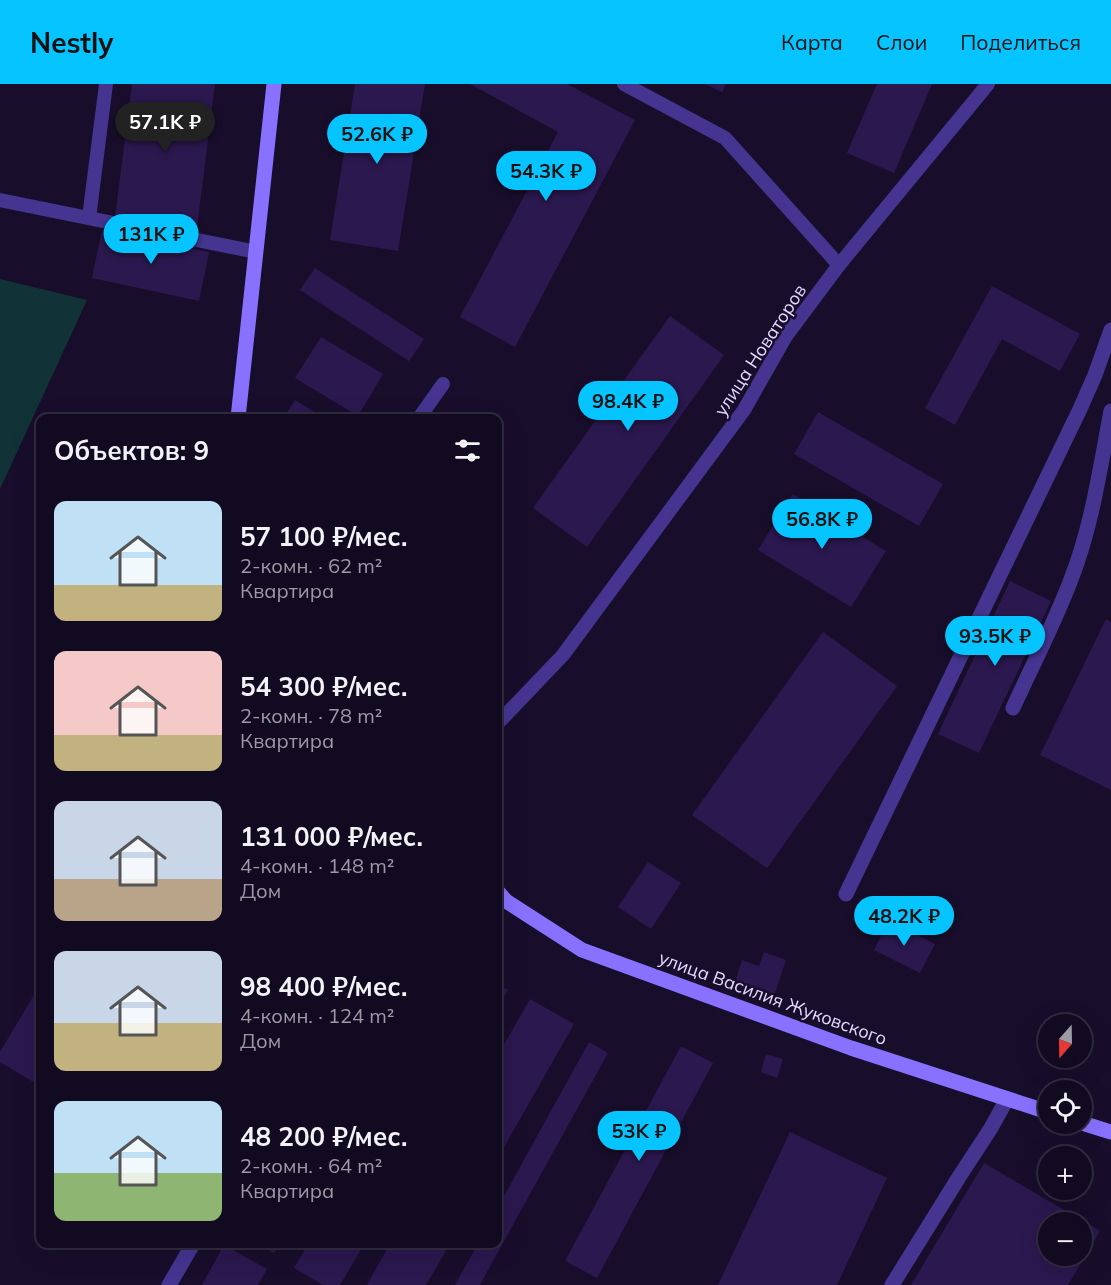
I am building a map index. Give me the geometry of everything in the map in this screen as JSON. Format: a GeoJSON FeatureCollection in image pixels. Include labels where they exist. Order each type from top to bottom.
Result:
{"type":"FeatureCollection","features":[{"type":"Feature","properties":{"kind":"street"},"geometry":{"type":"LineString","coordinates":[[238,414],[274,84]]}},
{"type":"Feature","properties":{"kind":"street"},"geometry":{"type":"LineString","coordinates":[[846,894],[1080,409],[1111,330]]}},
{"type":"Feature","properties":{"kind":"street"},"geometry":{"type":"LineString","coordinates":[[1013,708],[1071,582],[1092,511],[1111,411]]}},
{"type":"Feature","properties":{"kind":"street","name":"улица Василия Жуковского"},"geometry":{"type":"LineString","coordinates":[[502,896],[582,950],[851,1048],[1038,1109]]}},
{"type":"Feature","properties":{"kind":"street"},"geometry":{"type":"LineString","coordinates":[[892,1285],[1007,1099]]}},
{"type":"Feature","properties":{"kind":"street"},"geometry":{"type":"LineString","coordinates":[[1092,1126],[1111,1132]]}},
{"type":"Feature","properties":{"kind":"street"},"geometry":{"type":"LineString","coordinates":[[169,1285],[192,1248]]}},
{"type":"Feature","properties":{"kind":"lane"},"geometry":{"type":"LineString","coordinates":[[89,218],[106,84]]}},
{"type":"Feature","properties":{"kind":"lane"},"geometry":{"type":"LineString","coordinates":[[624,84],[725,138],[839,265]]}},
{"type":"Feature","properties":{"kind":"lane","name":"улица Новаторов"},"geometry":{"type":"LineString","coordinates":[[502,719],[570,646],[744,410],[786,336],[839,265],[988,84]]}},
{"type":"Feature","properties":{"kind":"lane"},"geometry":{"type":"LineString","coordinates":[[0,200],[256,252]]}},
{"type":"Feature","properties":{"kind":"lane"},"geometry":{"type":"LineString","coordinates":[[422,414],[443,384]]}},
{"type":"Feature","properties":{"kind":"green space"},"geometry":{"type":"Polygon","coordinates":[[[0,279],[87,300],[0,489],[0,279]]]}},
{"type":"Feature","properties":{"kind":"building"},"geometry":{"type":"Polygon","coordinates":[[[132,84],[215,84],[197,227],[115,217],[132,84]]]}},
{"type":"Feature","properties":{"kind":"building"},"geometry":{"type":"Polygon","coordinates":[[[355,84],[425,84],[398,251],[330,240],[355,84]]]}},
{"type":"Feature","properties":{"kind":"building"},"geometry":{"type":"Polygon","coordinates":[[[470,84],[567,84],[635,120],[515,347],[460,317],[558,132],[470,84]]]}},
{"type":"Feature","properties":{"kind":"building"},"geometry":{"type":"Polygon","coordinates":[[[705,84],[726,84],[722,92],[705,84]]]}},
{"type":"Feature","properties":{"kind":"building"},"geometry":{"type":"Polygon","coordinates":[[[877,84],[932,84],[894,173],[847,153],[877,84]]]}},
{"type":"Feature","properties":{"kind":"building"},"geometry":{"type":"Polygon","coordinates":[[[102,230],[209,252],[199,301],[92,278],[102,230]]]}},
{"type":"Feature","properties":{"kind":"building"},"geometry":{"type":"Polygon","coordinates":[[[315,268],[424,339],[409,361],[300,290],[315,268]]]}},
{"type":"Feature","properties":{"kind":"building"},"geometry":{"type":"Polygon","coordinates":[[[992,286],[1080,334],[1060,371],[1002,339],[955,425],[925,408],[992,286]]]}},
{"type":"Feature","properties":{"kind":"building"},"geometry":{"type":"Polygon","coordinates":[[[670,316],[724,355],[587,547],[533,508],[670,316]]]}},
{"type":"Feature","properties":{"kind":"building"},"geometry":{"type":"Polygon","coordinates":[[[321,337],[383,374],[359,414],[355,414],[295,378],[321,337]]]}},
{"type":"Feature","properties":{"kind":"building"},"geometry":{"type":"Polygon","coordinates":[[[295,400],[318,414],[286,414],[295,400]]]}},
{"type":"Feature","properties":{"kind":"building"},"geometry":{"type":"Polygon","coordinates":[[[818,412],[943,484],[919,526],[794,454],[818,412]]]}},
{"type":"Feature","properties":{"kind":"building"},"geometry":{"type":"Polygon","coordinates":[[[793,494],[886,551],[851,607],[758,550],[793,494]]]}},
{"type":"Feature","properties":{"kind":"building"},"geometry":{"type":"Polygon","coordinates":[[[1010,581],[1051,601],[979,753],[938,734],[1010,581]]]}},
{"type":"Feature","properties":{"kind":"building"},"geometry":{"type":"Polygon","coordinates":[[[1106,619],[1111,622],[1111,790],[1040,755],[1106,619]]]}},
{"type":"Feature","properties":{"kind":"building"},"geometry":{"type":"Polygon","coordinates":[[[823,632],[897,686],[767,868],[692,815],[823,632]]]}},
{"type":"Feature","properties":{"kind":"building"},"geometry":{"type":"Polygon","coordinates":[[[648,862],[681,883],[651,929],[618,907],[648,862]]]}},
{"type":"Feature","properties":{"kind":"building"},"geometry":{"type":"Polygon","coordinates":[[[889,920],[935,944],[920,973],[874,950],[889,920]]]}},
{"type":"Feature","properties":{"kind":"building"},"geometry":{"type":"Polygon","coordinates":[[[764,952],[786,960],[774,996],[735,983],[742,960],[759,966],[764,952]]]}},
{"type":"Feature","properties":{"kind":"building"},"geometry":{"type":"Polygon","coordinates":[[[502,987],[508,990],[502,1001],[502,987]]]}},
{"type":"Feature","properties":{"kind":"building"},"geometry":{"type":"Polygon","coordinates":[[[36,992],[36,1084],[0,1062],[0,1052],[36,992]]]}},
{"type":"Feature","properties":{"kind":"building"},"geometry":{"type":"Polygon","coordinates":[[[530,999],[574,1024],[502,1151],[502,1048],[530,999]]]}},
{"type":"Feature","properties":{"kind":"building"},"geometry":{"type":"Polygon","coordinates":[[[589,1042],[608,1053],[502,1245],[502,1200],[589,1042]]]}},
{"type":"Feature","properties":{"kind":"building"},"geometry":{"type":"Polygon","coordinates":[[[681,1046],[713,1063],[597,1278],[565,1261],[681,1046]]]}},
{"type":"Feature","properties":{"kind":"building"},"geometry":{"type":"Polygon","coordinates":[[[766,1054],[783,1059],[777,1078],[761,1072],[766,1054]]]}},
{"type":"Feature","properties":{"kind":"building"},"geometry":{"type":"Polygon","coordinates":[[[790,1132],[887,1178],[837,1285],[718,1285],[790,1132]]]}},
{"type":"Feature","properties":{"kind":"building"},"geometry":{"type":"Polygon","coordinates":[[[984,1163],[1038,1195],[1038,1200],[1047,1200],[1068,1212],[1038,1212],[1038,1266],[1079,1266],[1068,1285],[911,1285],[984,1163]]]}},
{"type":"Feature","properties":{"kind":"building"},"geometry":{"type":"Polygon","coordinates":[[[1092,1226],[1100,1231],[1092,1244],[1092,1226]]]}},
{"type":"Feature","properties":{"kind":"building"},"geometry":{"type":"Polygon","coordinates":[[[222,1248],[229,1248],[267,1269],[258,1285],[202,1285],[222,1248]]]}},
{"type":"Feature","properties":{"kind":"building"},"geometry":{"type":"Polygon","coordinates":[[[265,1248],[277,1248],[274,1253],[265,1248]]]}},
{"type":"Feature","properties":{"kind":"building"},"geometry":{"type":"Polygon","coordinates":[[[306,1248],[362,1248],[340,1285],[323,1285],[294,1268],[306,1248]]]}},
{"type":"Feature","properties":{"kind":"building"},"geometry":{"type":"Polygon","coordinates":[[[388,1248],[448,1248],[426,1285],[367,1285],[388,1248]]]}},
{"type":"Feature","properties":{"kind":"building"},"geometry":{"type":"Polygon","coordinates":[[[476,1248],[500,1248],[480,1285],[455,1285],[476,1248]]]}}]}
